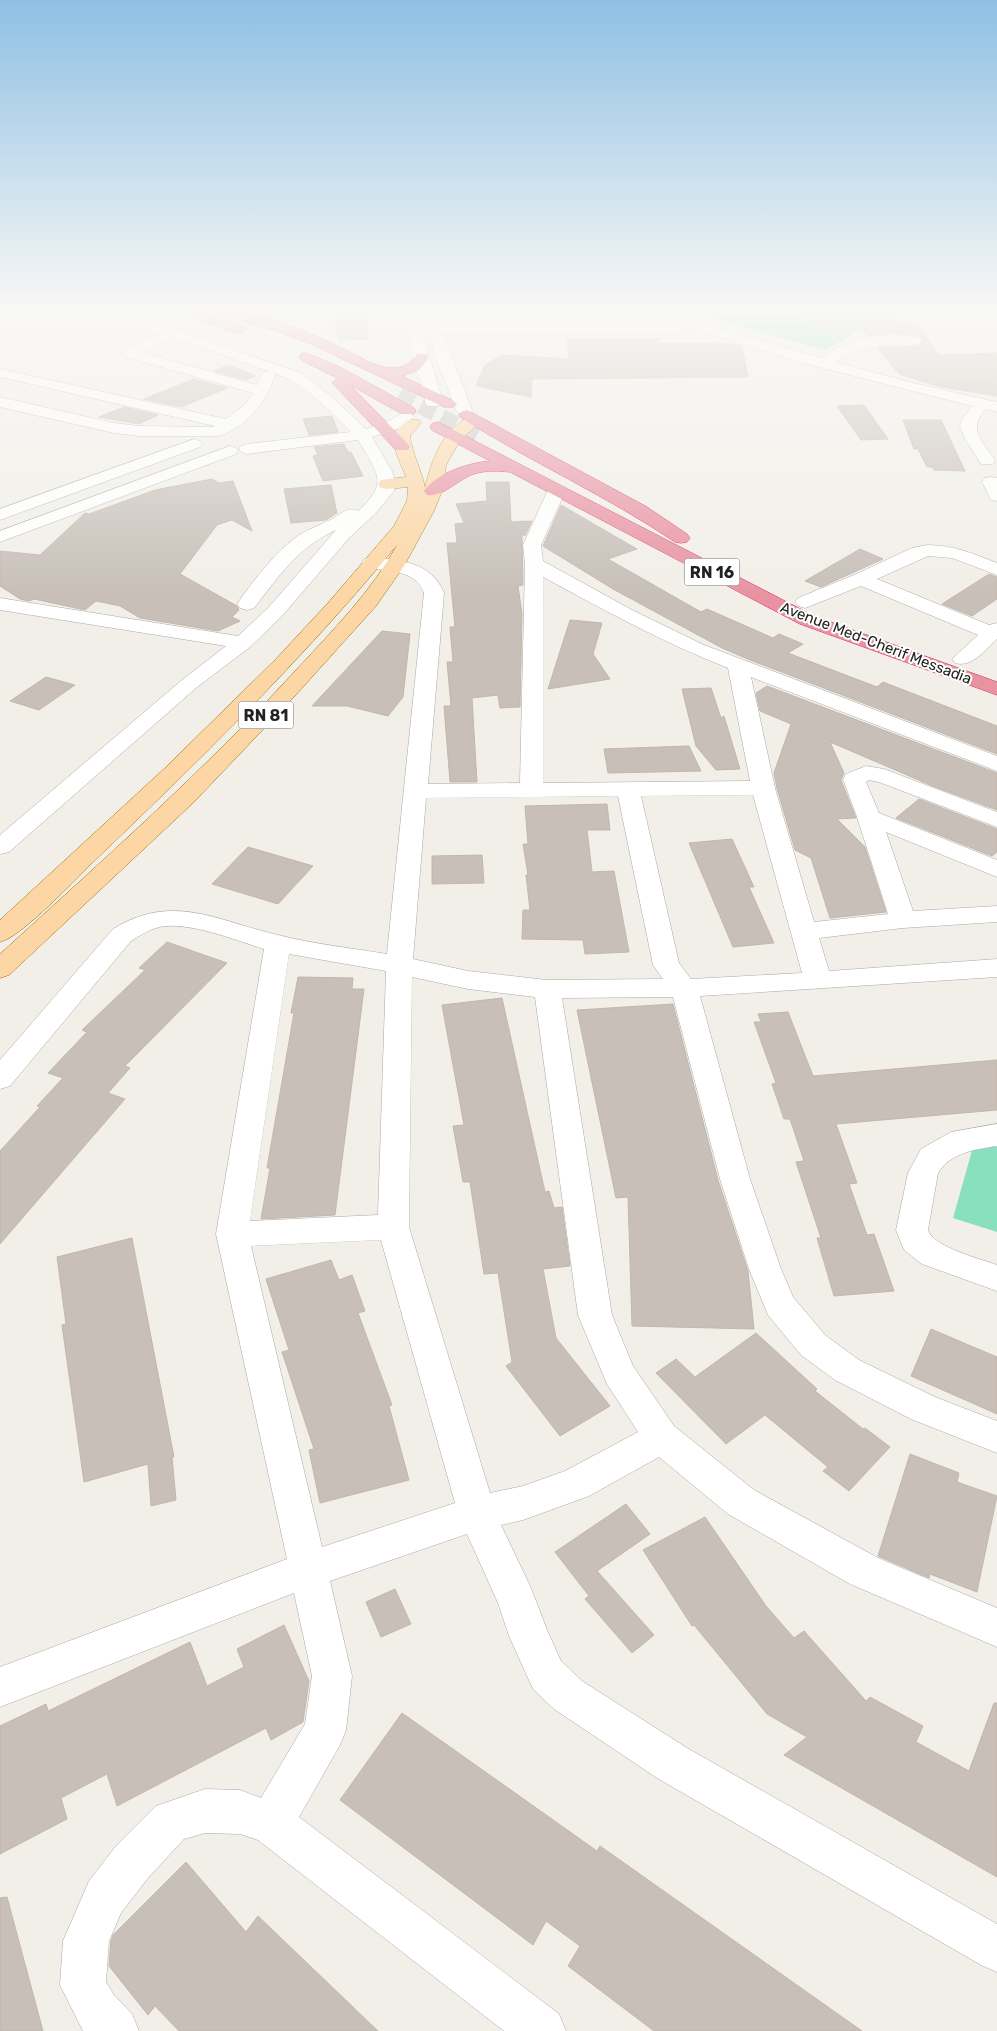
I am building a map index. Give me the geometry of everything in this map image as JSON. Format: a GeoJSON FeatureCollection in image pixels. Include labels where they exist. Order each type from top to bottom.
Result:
{"type":"FeatureCollection","features":[{"type":"Feature","properties":{"kind":"highway"},"geometry":{"type":"LineString","coordinates":[[364,408],[402,447]]}},
{"type":"Feature","properties":{"kind":"highway"},"geometry":{"type":"LineString","coordinates":[[394,408],[409,417],[419,408]]}},
{"type":"Feature","properties":{"kind":"highway"},"geometry":{"type":"LineString","coordinates":[[449,408],[471,420]]}},
{"type":"Feature","properties":{"kind":"highway","name":"Avenue Med-Cherif Messadia"},"geometry":{"type":"LineString","coordinates":[[409,417],[446,432],[517,468],[807,620],[997,689]]}},
{"type":"Feature","properties":{"kind":"highway","name":"Avenue Med-Cherif Messadia"},"geometry":{"type":"LineString","coordinates":[[471,420],[564,482],[687,542],[777,589],[805,602],[997,671]]}},
{"type":"Feature","properties":{"kind":"highway"},"geometry":{"type":"LineString","coordinates":[[424,486],[448,479],[465,470],[490,466],[517,468]]}},
{"type":"Feature","properties":{"kind":"main road"},"geometry":{"type":"LineString","coordinates":[[409,417],[402,435],[402,447],[424,486]]}},
{"type":"Feature","properties":{"kind":"main road","name":"RN 81"},"geometry":{"type":"LineString","coordinates":[[0,934],[224,726],[321,624],[383,565],[425,511],[424,486],[438,465],[446,432],[471,420]]}},
{"type":"Feature","properties":{"kind":"main road"},"geometry":{"type":"LineString","coordinates":[[387,481],[424,486]]}},
{"type":"Feature","properties":{"kind":"main road","name":"RN 81"},"geometry":{"type":"LineString","coordinates":[[0,969],[198,784],[286,694],[369,602],[383,565]]}},
{"type":"Feature","properties":{"kind":"street"},"geometry":{"type":"LineString","coordinates":[[25,408],[114,428],[139,430],[225,429]]}},
{"type":"Feature","properties":{"kind":"street"},"geometry":{"type":"LineString","coordinates":[[141,408],[225,429],[243,441]]}},
{"type":"Feature","properties":{"kind":"street"},"geometry":{"type":"LineString","coordinates":[[0,515],[123,469],[208,443],[211,437],[225,429],[250,408]]}},
{"type":"Feature","properties":{"kind":"street"},"geometry":{"type":"LineString","coordinates":[[0,847],[188,684],[243,643],[282,605],[343,534],[379,499],[387,481],[376,454],[334,408]]}},
{"type":"Feature","properties":{"kind":"street"},"geometry":{"type":"LineString","coordinates":[[466,408],[471,420]]}},
{"type":"Feature","properties":{"kind":"street"},"geometry":{"type":"LineString","coordinates":[[985,408],[971,416],[968,422],[970,433],[987,460]]}},
{"type":"Feature","properties":{"kind":"street"},"geometry":{"type":"LineString","coordinates":[[139,430],[214,449],[243,441],[359,434],[386,429],[409,417]]}},
{"type":"Feature","properties":{"kind":"street"},"geometry":{"type":"LineString","coordinates":[[114,428],[126,434],[133,441],[132,458],[123,469]]}},
{"type":"Feature","properties":{"kind":"street"},"geometry":{"type":"LineString","coordinates":[[0,537],[243,441]]}},
{"type":"Feature","properties":{"kind":"street"},"geometry":{"type":"LineString","coordinates":[[247,604],[298,545],[311,536],[343,520],[363,502],[374,485],[387,481]]}},
{"type":"Feature","properties":{"kind":"street"},"geometry":{"type":"LineString","coordinates":[[531,790],[534,564],[532,545],[557,490]]}},
{"type":"Feature","properties":{"kind":"street"},"geometry":{"type":"LineString","coordinates":[[298,545],[343,534]]}},
{"type":"Feature","properties":{"kind":"street"},"geometry":{"type":"LineString","coordinates":[[298,545],[318,564]]}},
{"type":"Feature","properties":{"kind":"street"},"geometry":{"type":"LineString","coordinates":[[805,602],[861,579],[918,552],[927,550],[952,553],[997,569]]}},
{"type":"Feature","properties":{"kind":"street"},"geometry":{"type":"LineString","coordinates":[[534,564],[633,618],[697,649],[997,764]]}},
{"type":"Feature","properties":{"kind":"street"},"geometry":{"type":"LineString","coordinates":[[383,565],[414,571],[427,578],[432,585],[434,593],[399,965],[393,1227],[477,1513],[517,1601],[529,1636],[547,1674],[568,1695],[672,1763],[997,1949]]}},
{"type":"Feature","properties":{"kind":"street"},"geometry":{"type":"LineString","coordinates":[[861,579],[994,631],[962,659]]}},
{"type":"Feature","properties":{"kind":"street"},"geometry":{"type":"LineString","coordinates":[[0,604],[243,643]]}},
{"type":"Feature","properties":{"kind":"street"},"geometry":{"type":"LineString","coordinates":[[738,665],[763,788],[818,981]]}},
{"type":"Feature","properties":{"kind":"street"},"geometry":{"type":"LineString","coordinates":[[903,920],[854,778],[866,773],[899,781],[997,820]]}},
{"type":"Feature","properties":{"kind":"street"},"geometry":{"type":"LineString","coordinates":[[414,791],[763,788]]}},
{"type":"Feature","properties":{"kind":"street"},"geometry":{"type":"LineString","coordinates":[[0,866],[66,790]]}},
{"type":"Feature","properties":{"kind":"street"},"geometry":{"type":"LineString","coordinates":[[628,790],[666,965],[684,988],[735,1179],[765,1269],[780,1305],[812,1345],[847,1370],[923,1408],[997,1437]]}},
{"type":"Feature","properties":{"kind":"street"},"geometry":{"type":"LineString","coordinates":[[869,817],[997,869]]}},
{"type":"Feature","properties":{"kind":"street"},"geometry":{"type":"LineString","coordinates":[[805,930],[903,920],[997,914]]}},
{"type":"Feature","properties":{"kind":"street"},"geometry":{"type":"LineString","coordinates":[[0,1079],[122,935],[137,924],[155,919],[177,917],[278,944],[399,965],[468,980],[547,989],[684,988],[818,981],[997,968]]}},
{"type":"Feature","properties":{"kind":"street"},"geometry":{"type":"LineString","coordinates":[[271,1823],[325,1730],[332,1676],[232,1234],[278,944]]}},
{"type":"Feature","properties":{"kind":"street"},"geometry":{"type":"LineString","coordinates":[[547,989],[595,1315],[620,1374],[661,1437],[742,1502],[864,1571],[997,1628]]}},
{"type":"Feature","properties":{"kind":"street"},"geometry":{"type":"LineString","coordinates":[[997,1135],[962,1140],[932,1157],[924,1173],[912,1230],[915,1241],[933,1255],[997,1278]]}},
{"type":"Feature","properties":{"kind":"street"},"geometry":{"type":"LineString","coordinates":[[962,1140],[997,1151]]}},
{"type":"Feature","properties":{"kind":"street"},"geometry":{"type":"LineString","coordinates":[[232,1234],[393,1227]]}},
{"type":"Feature","properties":{"kind":"street"},"geometry":{"type":"LineString","coordinates":[[0,1687],[307,1570],[477,1513],[523,1503],[576,1484],[661,1437]]}},
{"type":"Feature","properties":{"kind":"street"},"geometry":{"type":"LineString","coordinates":[[115,2031],[97,2012],[84,1985],[86,1941],[105,1897],[132,1862],[171,1821],[205,1811],[240,1812],[271,1823],[542,2031]]}},
{"type":"Feature","properties":{"kind":"green space"},"geometry":{"type":"Polygon","coordinates":[[[975,1140],[997,1147],[997,1232],[953,1218],[975,1140]]]}},
{"type":"Feature","properties":{"kind":"building"},"geometry":{"type":"Polygon","coordinates":[[[122,408],[158,415],[139,424],[99,417],[122,408]]]}},
{"type":"Feature","properties":{"kind":"building"},"geometry":{"type":"Polygon","coordinates":[[[838,408],[866,408],[888,439],[861,440],[838,408]]]}},
{"type":"Feature","properties":{"kind":"building"},"geometry":{"type":"Polygon","coordinates":[[[332,416],[338,432],[309,435],[303,419],[332,416]]]}},
{"type":"Feature","properties":{"kind":"building"},"geometry":{"type":"Polygon","coordinates":[[[903,420],[941,420],[965,471],[934,470],[932,467],[927,467],[918,449],[914,449],[903,420]]]}},
{"type":"Feature","properties":{"kind":"building"},"geometry":{"type":"Polygon","coordinates":[[[344,444],[348,452],[351,452],[363,476],[323,481],[313,456],[318,455],[314,447],[344,444]]]}},
{"type":"Feature","properties":{"kind":"building"},"geometry":{"type":"Polygon","coordinates":[[[212,479],[219,483],[233,481],[252,531],[232,520],[217,525],[180,574],[237,606],[239,610],[232,617],[240,621],[218,631],[140,618],[120,606],[96,601],[85,610],[34,599],[29,601],[20,599],[0,586],[0,551],[40,555],[85,513],[89,514],[155,490],[212,479]]]}},
{"type":"Feature","properties":{"kind":"building"},"geometry":{"type":"Polygon","coordinates":[[[486,482],[509,482],[511,522],[532,521],[525,536],[522,534],[523,585],[518,586],[522,614],[520,707],[500,708],[498,695],[472,698],[477,782],[450,782],[444,706],[451,706],[447,662],[453,662],[450,627],[455,627],[447,543],[457,543],[455,524],[464,523],[456,504],[487,501],[486,482]]]}},
{"type":"Feature","properties":{"kind":"building"},"geometry":{"type":"Polygon","coordinates":[[[331,485],[337,513],[326,520],[291,523],[284,489],[331,485]]]}},
{"type":"Feature","properties":{"kind":"building"},"geometry":{"type":"Polygon","coordinates":[[[561,505],[637,549],[608,559],[701,612],[707,609],[773,638],[779,634],[803,644],[788,653],[877,687],[883,682],[997,726],[997,754],[722,648],[613,589],[543,546],[561,505]]]}},
{"type":"Feature","properties":{"kind":"building"},"geometry":{"type":"Polygon","coordinates":[[[860,549],[883,559],[821,587],[805,581],[860,549]]]}},
{"type":"Feature","properties":{"kind":"building"},"geometry":{"type":"Polygon","coordinates":[[[989,574],[997,577],[997,599],[972,616],[942,604],[989,574]]]}},
{"type":"Feature","properties":{"kind":"building"},"geometry":{"type":"Polygon","coordinates":[[[570,620],[602,623],[593,654],[610,679],[548,689],[570,620]]]}},
{"type":"Feature","properties":{"kind":"building"},"geometry":{"type":"Polygon","coordinates":[[[382,631],[410,634],[403,697],[388,716],[347,706],[312,706],[382,631]]]}},
{"type":"Feature","properties":{"kind":"building"},"geometry":{"type":"Polygon","coordinates":[[[46,677],[75,685],[39,710],[10,701],[46,677]]]}},
{"type":"Feature","properties":{"kind":"building"},"geometry":{"type":"Polygon","coordinates":[[[767,686],[997,773],[997,810],[935,787],[830,742],[844,773],[841,780],[856,818],[837,819],[865,847],[886,912],[830,918],[811,858],[795,850],[777,788],[774,773],[791,724],[760,711],[756,693],[767,686]]]}},
{"type":"Feature","properties":{"kind":"building"},"geometry":{"type":"Polygon","coordinates":[[[711,688],[721,718],[724,716],[740,769],[716,770],[696,746],[682,689],[711,688]]]}},
{"type":"Feature","properties":{"kind":"building"},"geometry":{"type":"Polygon","coordinates":[[[689,746],[701,771],[608,773],[604,749],[689,746]]]}},
{"type":"Feature","properties":{"kind":"building"},"geometry":{"type":"Polygon","coordinates":[[[919,799],[997,829],[997,852],[992,856],[896,818],[919,799]]]}},
{"type":"Feature","properties":{"kind":"building"},"geometry":{"type":"Polygon","coordinates":[[[607,804],[610,830],[587,830],[592,872],[614,871],[629,952],[585,954],[583,940],[522,939],[523,910],[530,910],[526,875],[528,875],[523,844],[528,844],[525,806],[607,804]]]}},
{"type":"Feature","properties":{"kind":"building"},"geometry":{"type":"Polygon","coordinates":[[[732,839],[754,887],[749,887],[774,943],[733,947],[689,843],[732,839]]]}},
{"type":"Feature","properties":{"kind":"building"},"geometry":{"type":"Polygon","coordinates":[[[248,847],[313,866],[278,904],[212,884],[248,847]]]}},
{"type":"Feature","properties":{"kind":"building"},"geometry":{"type":"Polygon","coordinates":[[[482,855],[484,883],[432,884],[432,856],[482,855]]]}},
{"type":"Feature","properties":{"kind":"building"},"geometry":{"type":"Polygon","coordinates":[[[167,942],[227,963],[125,1066],[130,1068],[108,1093],[125,1099],[0,1244],[0,1151],[40,1107],[37,1106],[63,1078],[48,1073],[87,1032],[82,1030],[145,970],[139,968],[167,942]]]}},
{"type":"Feature","properties":{"kind":"building"},"geometry":{"type":"Polygon","coordinates":[[[298,977],[353,978],[352,989],[364,989],[335,1215],[261,1219],[270,1168],[267,1168],[294,1013],[291,1013],[298,977]]]}},
{"type":"Feature","properties":{"kind":"building"},"geometry":{"type":"Polygon","coordinates":[[[502,998],[545,1192],[549,1191],[554,1208],[562,1207],[570,1266],[543,1269],[556,1338],[610,1406],[560,1436],[506,1366],[512,1362],[498,1273],[484,1274],[470,1182],[463,1182],[453,1126],[464,1125],[442,1005],[502,998]]]}},
{"type":"Feature","properties":{"kind":"building"},"geometry":{"type":"Polygon","coordinates":[[[673,1004],[718,1180],[748,1271],[754,1329],[632,1326],[628,1197],[616,1198],[577,1010],[673,1004]]]}},
{"type":"Feature","properties":{"kind":"building"},"geometry":{"type":"Polygon","coordinates":[[[788,1012],[813,1076],[997,1060],[997,1110],[836,1124],[857,1183],[849,1184],[867,1235],[874,1234],[894,1291],[834,1296],[817,1238],[821,1238],[796,1162],[804,1161],[790,1119],[784,1119],[772,1084],[776,1083],[754,1022],[761,1022],[758,1014],[788,1012]]]}},
{"type":"Feature","properties":{"kind":"building"},"geometry":{"type":"Polygon","coordinates":[[[132,1238],[174,1457],[172,1457],[176,1500],[151,1506],[148,1464],[84,1482],[62,1325],[66,1324],[57,1257],[132,1238]]]}},
{"type":"Feature","properties":{"kind":"building"},"geometry":{"type":"Polygon","coordinates":[[[331,1260],[339,1280],[352,1275],[365,1311],[358,1313],[392,1405],[389,1406],[409,1480],[320,1503],[309,1450],[314,1449],[282,1352],[289,1350],[266,1279],[331,1260]]]}},
{"type":"Feature","properties":{"kind":"building"},"geometry":{"type":"Polygon","coordinates":[[[931,1329],[997,1357],[997,1414],[911,1376],[931,1329]]]}},
{"type":"Feature","properties":{"kind":"building"},"geometry":{"type":"Polygon","coordinates":[[[756,1333],[817,1389],[815,1391],[863,1429],[865,1428],[890,1447],[849,1491],[823,1471],[828,1467],[765,1415],[726,1444],[656,1373],[676,1359],[695,1377],[756,1333]]]}},
{"type":"Feature","properties":{"kind":"building"},"geometry":{"type":"Polygon","coordinates":[[[910,1454],[959,1473],[957,1482],[997,1496],[977,1592],[930,1574],[929,1578],[878,1556],[910,1454]]]}},
{"type":"Feature","properties":{"kind":"building"},"geometry":{"type":"Polygon","coordinates":[[[626,1504],[650,1534],[597,1571],[654,1635],[632,1653],[585,1599],[589,1596],[555,1552],[626,1504]]]}},
{"type":"Feature","properties":{"kind":"building"},"geometry":{"type":"Polygon","coordinates":[[[705,1517],[766,1606],[794,1638],[804,1631],[866,1701],[870,1697],[923,1726],[916,1742],[969,1771],[994,1703],[997,1703],[997,1877],[784,1755],[807,1737],[767,1714],[694,1625],[692,1626],[643,1550],[705,1517]]]}},
{"type":"Feature","properties":{"kind":"building"},"geometry":{"type":"Polygon","coordinates":[[[395,1589],[411,1624],[381,1637],[366,1602],[395,1589]]]}},
{"type":"Feature","properties":{"kind":"building"},"geometry":{"type":"Polygon","coordinates":[[[284,1625],[309,1681],[303,1722],[271,1740],[266,1728],[117,1806],[107,1774],[61,1798],[67,1819],[0,1854],[0,1726],[46,1704],[48,1711],[190,1642],[207,1686],[244,1667],[237,1649],[284,1625]]]}},
{"type":"Feature","properties":{"kind":"building"},"geometry":{"type":"Polygon","coordinates":[[[402,1713],[597,1851],[600,1846],[862,2031],[654,2031],[568,1966],[580,1946],[546,1921],[533,1945],[340,1800],[402,1713]]]}},
{"type":"Feature","properties":{"kind":"building"},"geometry":{"type":"Polygon","coordinates":[[[186,1862],[246,1932],[258,1916],[378,2031],[179,2031],[155,2006],[148,2015],[109,1966],[111,1941],[113,1935],[186,1862]]]}},
{"type":"Feature","properties":{"kind":"building"},"geometry":{"type":"Polygon","coordinates":[[[7,1897],[43,2031],[0,2031],[0,1898],[7,1897]]]}},
{"type":"Feature","properties":{"kind":"tunnel"},"geometry":{"type":"LineString","coordinates":[[424,408],[477,435]]}}]}
